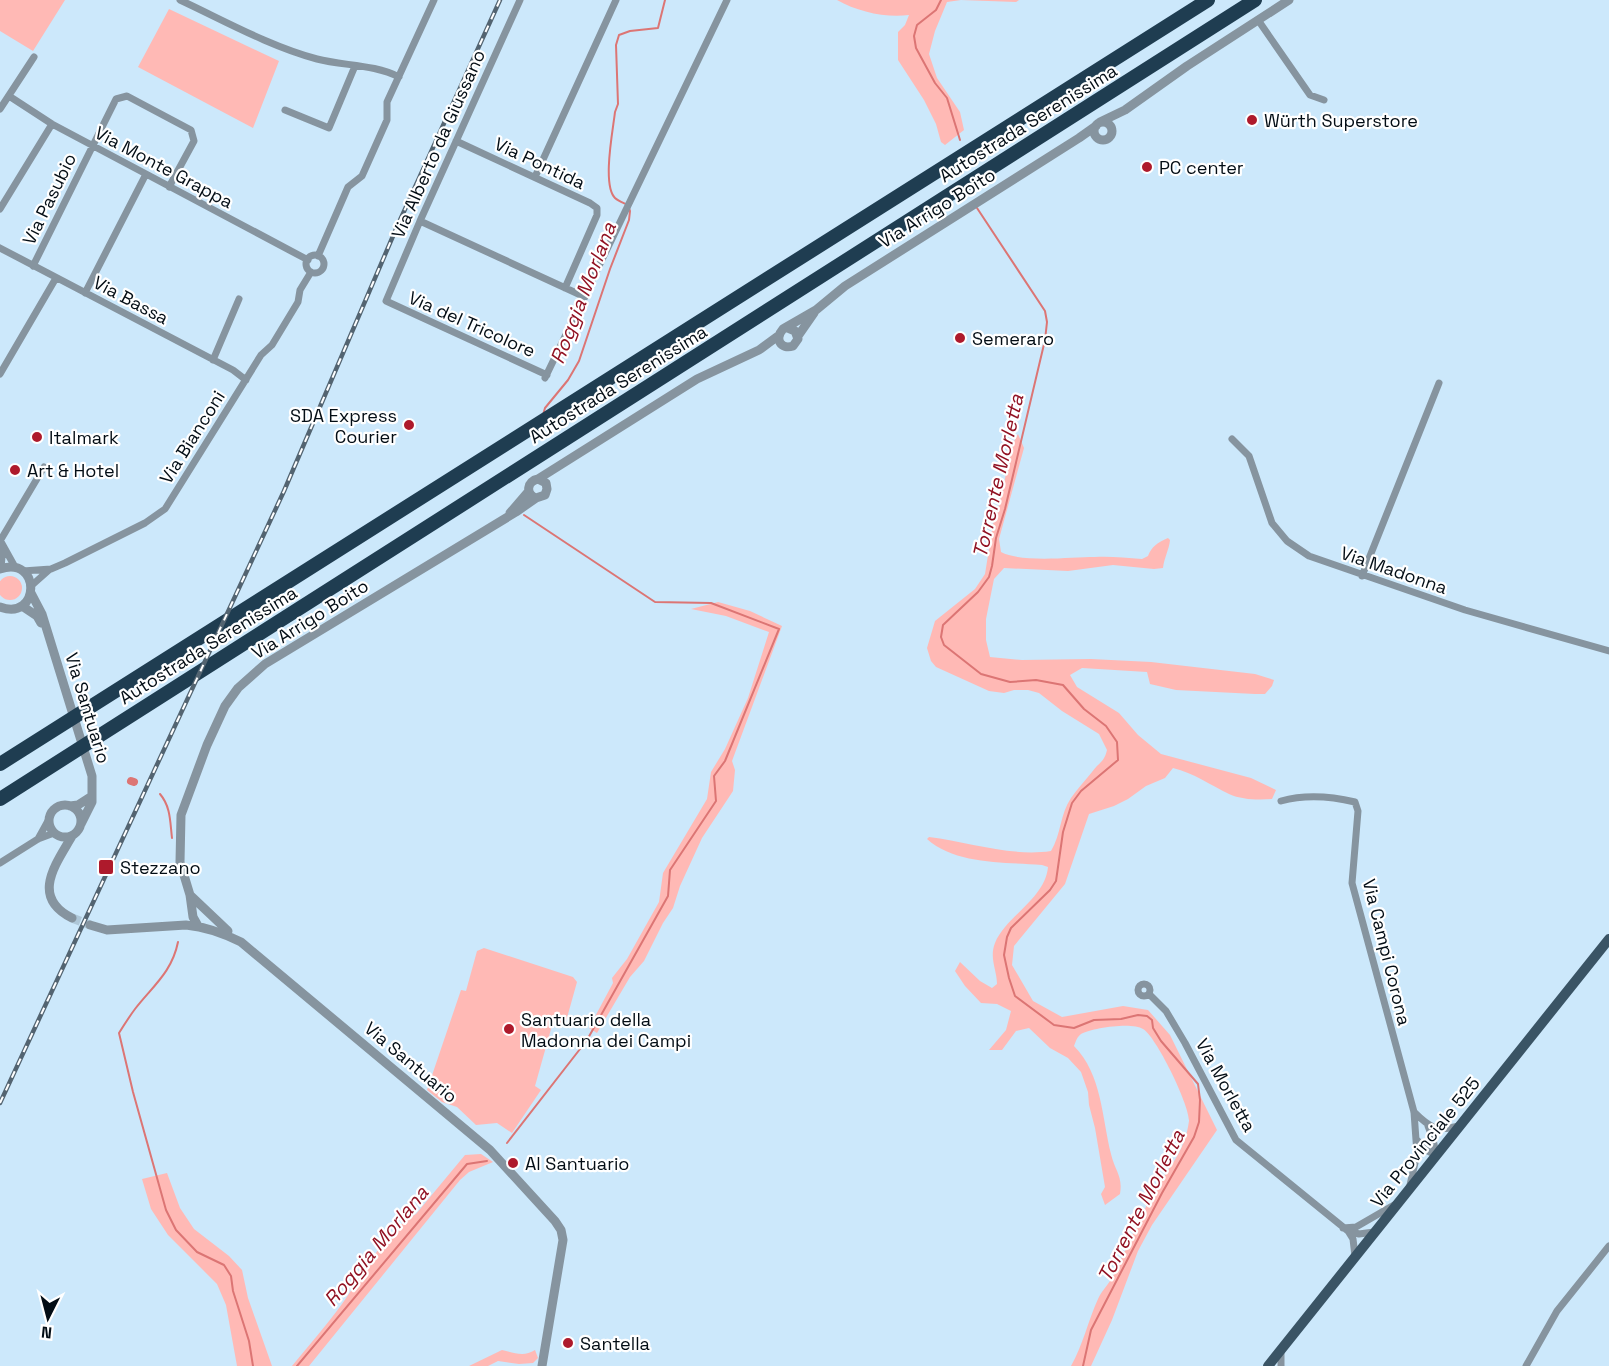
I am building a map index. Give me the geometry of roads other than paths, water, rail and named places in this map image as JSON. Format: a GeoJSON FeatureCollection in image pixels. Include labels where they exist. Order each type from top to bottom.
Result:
{"type":"FeatureCollection","features":[{"type":"Feature","properties":{"kind":"highway","name":"Autostrada Serenissima"},"geometry":{"type":"LineString","coordinates":[[0,764],[1208,0]]}},
{"type":"Feature","properties":{"kind":"highway","name":"Autostrada Serenissima"},"geometry":{"type":"LineString","coordinates":[[0,799],[1255,0]]}},
{"type":"Feature","properties":{"kind":"main road","name":"Via Provinciale 525"},"geometry":{"type":"LineString","coordinates":[[1268,1366],[1609,939]]}},
{"type":"Feature","properties":{"kind":"street","name":"Via Bianconi"},"geometry":{"type":"LineString","coordinates":[[31,590],[51,569],[145,523],[165,509],[261,355],[272,345],[298,302],[300,290],[311,272],[319,272],[323,268],[323,259],[318,256],[348,188],[362,176],[387,120],[387,102],[434,0]]}},
{"type":"Feature","properties":{"kind":"street","name":"Via Alberto da Giussano"},"geometry":{"type":"LineString","coordinates":[[386,301],[520,0]]}},
{"type":"Feature","properties":{"kind":"street"},"geometry":{"type":"LineString","coordinates":[[535,177],[616,0]]}},
{"type":"Feature","properties":{"kind":"street"},"geometry":{"type":"LineString","coordinates":[[420,221],[585,297],[727,0]]}},
{"type":"Feature","properties":{"kind":"street","name":"Via Arrigo Boito"},"geometry":{"type":"LineString","coordinates":[[499,522],[513,510],[528,491],[530,482],[697,379],[780,340],[783,329],[816,310],[845,286],[1098,124],[1125,110],[1289,0]]}},
{"type":"Feature","properties":{"kind":"street"},"geometry":{"type":"LineString","coordinates":[[183,2],[287,50],[319,60],[387,72],[399,77]]}},
{"type":"Feature","properties":{"kind":"street"},"geometry":{"type":"LineString","coordinates":[[1258,20],[1310,95],[1324,100]]}},
{"type":"Feature","properties":{"kind":"street"},"geometry":{"type":"LineString","coordinates":[[0,109],[34,57]]}},
{"type":"Feature","properties":{"kind":"street"},"geometry":{"type":"LineString","coordinates":[[285,110],[329,128],[355,66]]}},
{"type":"Feature","properties":{"kind":"street","name":"Via Monte Grappa"},"geometry":{"type":"LineString","coordinates":[[9,96],[52,124],[308,260]]}},
{"type":"Feature","properties":{"kind":"street","name":"Via Pasubio"},"geometry":{"type":"LineString","coordinates":[[33,266],[116,99],[127,96],[191,130],[194,141],[169,187]]}},
{"type":"Feature","properties":{"kind":"street","name":"Via Arrigo Boito"},"geometry":{"type":"LineString","coordinates":[[1079,138],[1105,139],[1125,110]]}},
{"type":"Feature","properties":{"kind":"street"},"geometry":{"type":"LineString","coordinates":[[1097,137],[1094,132],[1098,124],[1108,123],[1112,127],[1112,132]]}},
{"type":"Feature","properties":{"kind":"street"},"geometry":{"type":"LineString","coordinates":[[0,209],[52,124]]}},
{"type":"Feature","properties":{"kind":"street","name":"Via Pontida"},"geometry":{"type":"LineString","coordinates":[[456,141],[590,202],[597,208],[597,215],[565,288]]}},
{"type":"Feature","properties":{"kind":"street"},"geometry":{"type":"LineString","coordinates":[[88,294],[146,174]]}},
{"type":"Feature","properties":{"kind":"street","name":"Via Bassa"},"geometry":{"type":"LineString","coordinates":[[0,248],[213,360],[246,380]]}},
{"type":"Feature","properties":{"kind":"street"},"geometry":{"type":"LineString","coordinates":[[311,272],[307,265],[308,260],[312,256],[318,256]]}},
{"type":"Feature","properties":{"kind":"street"},"geometry":{"type":"LineString","coordinates":[[0,374],[56,278]]}},
{"type":"Feature","properties":{"kind":"street","name":"Via del Tricolore"},"geometry":{"type":"LineString","coordinates":[[386,301],[546,376],[585,297]]}},
{"type":"Feature","properties":{"kind":"street"},"geometry":{"type":"LineString","coordinates":[[213,360],[239,299]]}},
{"type":"Feature","properties":{"kind":"street","name":"Via Arrigo Boito"},"geometry":{"type":"LineString","coordinates":[[780,340],[787,348],[793,346],[816,310]]}},
{"type":"Feature","properties":{"kind":"street"},"geometry":{"type":"LineString","coordinates":[[788,328],[795,331],[798,336]]}},
{"type":"Feature","properties":{"kind":"street"},"geometry":{"type":"LineString","coordinates":[[1362,576],[1439,383]]}},
{"type":"Feature","properties":{"kind":"street","name":"Via Madonna"},"geometry":{"type":"LineString","coordinates":[[1232,439],[1250,456],[1267,511],[1279,533],[1296,549],[1362,576],[1465,610],[1609,651]]}},
{"type":"Feature","properties":{"kind":"street","name":"Via Arrigo Boito"},"geometry":{"type":"LineString","coordinates":[[198,926],[196,906],[190,895],[180,862],[181,815],[218,721],[238,688],[265,664],[536,498],[545,495],[547,485],[577,454]]}},
{"type":"Feature","properties":{"kind":"street"},"geometry":{"type":"LineString","coordinates":[[19,569],[0,568],[1,541],[45,467]]}},
{"type":"Feature","properties":{"kind":"street"},"geometry":{"type":"LineString","coordinates":[[538,479],[547,485]]}},
{"type":"Feature","properties":{"kind":"street"},"geometry":{"type":"LineString","coordinates":[[528,491],[536,498]]}},
{"type":"Feature","properties":{"kind":"street","name":"Via Santuario"},"geometry":{"type":"LineString","coordinates":[[1,541],[19,569],[30,580],[31,590],[42,614],[92,776],[92,802],[79,829],[72,836],[50,876],[50,895],[56,907],[72,918]]}},
{"type":"Feature","properties":{"kind":"street","name":"Via Bianconi"},"geometry":{"type":"LineString","coordinates":[[19,569],[51,569]]}},
{"type":"Feature","properties":{"kind":"street"},"geometry":{"type":"LineString","coordinates":[[0,607],[11,610],[22,606],[31,590]]}},
{"type":"Feature","properties":{"kind":"street","name":"Via Santuario"},"geometry":{"type":"LineString","coordinates":[[22,606],[37,616],[46,630]]}},
{"type":"Feature","properties":{"kind":"street"},"geometry":{"type":"LineString","coordinates":[[38,838],[57,808],[78,805],[92,796]]}},
{"type":"Feature","properties":{"kind":"street","name":"Via Campi Corona"},"geometry":{"type":"LineString","coordinates":[[1281,801],[1298,796],[1334,797],[1355,802],[1358,811],[1352,883],[1414,1112],[1417,1155],[1410,1188]]}},
{"type":"Feature","properties":{"kind":"street"},"geometry":{"type":"LineString","coordinates":[[70,806],[78,811],[81,824]]}},
{"type":"Feature","properties":{"kind":"street","name":"Via Santuario"},"geometry":{"type":"LineString","coordinates":[[49,819],[49,824],[56,834],[59,858]]}},
{"type":"Feature","properties":{"kind":"street"},"geometry":{"type":"LineString","coordinates":[[0,863],[38,838],[56,834],[72,836]]}},
{"type":"Feature","properties":{"kind":"street"},"geometry":{"type":"LineString","coordinates":[[177,926],[196,906],[241,942]]}},
{"type":"Feature","properties":{"kind":"street","name":"Via Santuario"},"geometry":{"type":"LineString","coordinates":[[90,925],[107,930],[198,926],[220,931],[241,942],[387,1062],[497,1157],[561,1230],[563,1240],[542,1366]]}},
{"type":"Feature","properties":{"kind":"street","name":"Via Morletta"},"geometry":{"type":"LineString","coordinates":[[1149,994],[1166,1011],[1181,1035],[1236,1140],[1346,1229]]}},
{"type":"Feature","properties":{"kind":"street","name":"Via Campi Corona"},"geometry":{"type":"LineString","coordinates":[[1414,1112],[1428,1126],[1436,1155]]}},
{"type":"Feature","properties":{"kind":"street"},"geometry":{"type":"LineString","coordinates":[[1428,1126],[1441,1129],[1459,1126]]}},
{"type":"Feature","properties":{"kind":"street"},"geometry":{"type":"LineString","coordinates":[[1416,1137],[1420,1146],[1436,1155]]}},
{"type":"Feature","properties":{"kind":"street"},"geometry":{"type":"LineString","coordinates":[[1346,1229],[1366,1222],[1398,1202]]}},
{"type":"Feature","properties":{"kind":"street"},"geometry":{"type":"LineString","coordinates":[[1346,1229],[1359,1234],[1374,1233]]}},
{"type":"Feature","properties":{"kind":"street"},"geometry":{"type":"LineString","coordinates":[[1346,1229],[1353,1239],[1355,1256]]}},
{"type":"Feature","properties":{"kind":"street"},"geometry":{"type":"LineString","coordinates":[[1526,1366],[1557,1311],[1609,1246]]}},
{"type":"Feature","properties":{"kind":"street"},"geometry":{"type":"LineString","coordinates":[[1281,1350],[1281,1366]]}},
{"type":"Feature","properties":{"kind":"street"},"geometry":{"type":"LineString","coordinates":[[1533,1366],[1535,1353]]}},
{"type":"Feature","properties":{"kind":"waterway","name":"Roggia Morlana"},"geometry":{"type":"LineString","coordinates":[[543,415],[545,408],[568,380],[579,361],[629,220],[628,205],[615,198],[609,182],[611,144],[618,104],[616,45],[619,35],[630,31],[658,28],[665,0]]}},
{"type":"Feature","properties":{"kind":"waterway","name":"Torrente Morletta"},"geometry":{"type":"LineString","coordinates":[[941,0],[936,10],[917,25],[914,36],[916,48],[935,83],[947,98],[960,140]]}},
{"type":"Feature","properties":{"kind":"waterway","name":"Torrente Morletta"},"geometry":{"type":"LineString","coordinates":[[977,208],[1045,311],[1047,322],[1045,340],[996,538],[989,577],[978,592],[943,625],[941,637],[944,645],[981,674],[1010,682],[1036,680],[1063,685],[1084,709],[1106,726],[1117,742],[1118,760],[1081,791],[1072,803],[1063,832],[1056,881],[1050,890],[1011,928],[1007,937],[1004,955],[1009,978],[1015,996],[1054,1025],[1074,1028],[1094,1020],[1147,1016],[1152,1020],[1153,1028],[1161,1041],[1198,1084],[1200,1100],[1199,1122],[1194,1137],[1162,1193],[1091,1330],[1083,1366]]}},
{"type":"Feature","properties":{"kind":"waterway","name":"Roggia Morlana"},"geometry":{"type":"LineString","coordinates":[[507,1143],[587,1040],[668,896],[670,870],[716,801],[714,776],[725,761],[779,629],[711,603],[655,602],[524,515]]}},
{"type":"Feature","properties":{"kind":"waterway","name":"Roggia Morlana"},"geometry":{"type":"LineString","coordinates":[[160,794],[168,809],[172,838]]}},
{"type":"Feature","properties":{"kind":"waterway"},"geometry":{"type":"LineString","coordinates":[[178,942],[167,970],[135,1009],[119,1033],[166,1210],[176,1230],[197,1252],[224,1265],[231,1276],[233,1291],[249,1341],[253,1366]]}},
{"type":"Feature","properties":{"kind":"waterway","name":"Roggia Morlana"},"geometry":{"type":"LineString","coordinates":[[297,1366],[467,1164],[487,1161]]}},
{"type":"Feature","properties":{"kind":"tunnel"},"geometry":{"type":"LineString","coordinates":[[72,918],[90,925]]}},
{"type":"Feature","properties":{"kind":"railway"},"geometry":{"type":"LineString","coordinates":[[0,1103],[284,491],[396,229],[500,0]]}},
{"type":"Feature","properties":{"kind":"place","name":"Würth Superstore"},"geometry":{"type":"Point","coordinates":[1252,120]}},
{"type":"Feature","properties":{"kind":"place","name":"PC center"},"geometry":{"type":"Point","coordinates":[1147,167]}},
{"type":"Feature","properties":{"kind":"place","name":"Semeraro"},"geometry":{"type":"Point","coordinates":[960,338]}},
{"type":"Feature","properties":{"kind":"place","name":"SDA Express Courier"},"geometry":{"type":"Point","coordinates":[409,425]}},
{"type":"Feature","properties":{"kind":"place","name":"Italmark"},"geometry":{"type":"Point","coordinates":[37,437]}},
{"type":"Feature","properties":{"kind":"place","name":"Art & Hotel"},"geometry":{"type":"Point","coordinates":[15,470]}},
{"type":"Feature","properties":{"kind":"place","name":"Stezzano"},"geometry":{"type":"Point","coordinates":[106,867]}},
{"type":"Feature","properties":{"kind":"place","name":"Santuario della Madonna dei Campi"},"geometry":{"type":"Point","coordinates":[509,1029]}},
{"type":"Feature","properties":{"kind":"place","name":"Al Santuario"},"geometry":{"type":"Point","coordinates":[513,1163]}},
{"type":"Feature","properties":{"kind":"place","name":"Santella"},"geometry":{"type":"Point","coordinates":[568,1343]}}]}
